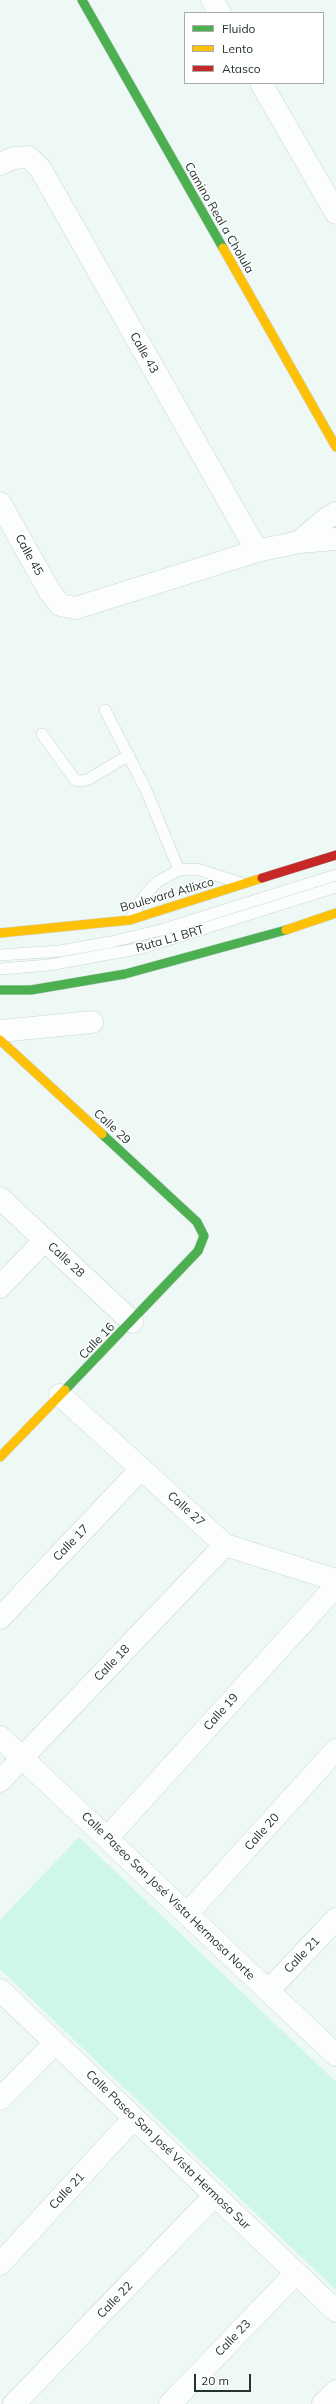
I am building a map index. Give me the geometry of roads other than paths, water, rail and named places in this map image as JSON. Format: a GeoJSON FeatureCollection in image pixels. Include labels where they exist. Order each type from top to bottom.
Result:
{"type":"FeatureCollection","features":[{"type":"Feature","properties":{"kind":"main road","name":"Camino Real a Cholula"},"geometry":{"type":"LineString","coordinates":[[82,0],[336,447]]}},
{"type":"Feature","properties":{"kind":"main road","name":"Boulevard Atlixco"},"geometry":{"type":"LineString","coordinates":[[0,933],[20,933],[130,920],[336,855]]}},
{"type":"Feature","properties":{"kind":"main road"},"geometry":{"type":"LineString","coordinates":[[0,990],[31,990],[125,974],[259,940],[336,913]]}},
{"type":"Feature","properties":{"kind":"main road","name":"Calle 29"},"geometry":{"type":"LineString","coordinates":[[0,1040],[196,1222],[204,1236]]}},
{"type":"Feature","properties":{"kind":"main road","name":"Calle 16"},"geometry":{"type":"LineString","coordinates":[[0,1457],[132,1322],[198,1251],[204,1236]]}},
{"type":"Feature","properties":{"kind":"street"},"geometry":{"type":"LineString","coordinates":[[212,0],[219,12]]}},
{"type":"Feature","properties":{"kind":"street"},"geometry":{"type":"LineString","coordinates":[[262,84],[336,213]]}},
{"type":"Feature","properties":{"kind":"street","name":"Calle 43"},"geometry":{"type":"LineString","coordinates":[[0,164],[14,158],[28,157],[40,168],[257,551]]}},
{"type":"Feature","properties":{"kind":"street","name":"Calle 45"},"geometry":{"type":"LineString","coordinates":[[0,503],[50,592],[60,606],[76,608],[257,551]]}},
{"type":"Feature","properties":{"kind":"street"},"geometry":{"type":"LineString","coordinates":[[299,542],[327,518],[336,513]]}},
{"type":"Feature","properties":{"kind":"street"},"geometry":{"type":"LineString","coordinates":[[257,551],[299,542],[336,539]]}},
{"type":"Feature","properties":{"kind":"street"},"geometry":{"type":"LineString","coordinates":[[0,1031],[92,1022]]}},
{"type":"Feature","properties":{"kind":"street","name":"Calle 28"},"geometry":{"type":"LineString","coordinates":[[0,1198],[132,1322]]}},
{"type":"Feature","properties":{"kind":"street"},"geometry":{"type":"LineString","coordinates":[[0,1287],[45,1240]]}},
{"type":"Feature","properties":{"kind":"street","name":"Calle 27"},"geometry":{"type":"LineString","coordinates":[[60,1395],[225,1545],[336,1580]]}},
{"type":"Feature","properties":{"kind":"street","name":"Calle 17"},"geometry":{"type":"LineString","coordinates":[[0,1618],[141,1469]]}},
{"type":"Feature","properties":{"kind":"street","name":"Calle 18"},"geometry":{"type":"LineString","coordinates":[[0,1780],[225,1545]]}},
{"type":"Feature","properties":{"kind":"street","name":"Calle 19"},"geometry":{"type":"LineString","coordinates":[[107,1838],[336,1586]]}},
{"type":"Feature","properties":{"kind":"street","name":"Calle Paseo San José Vista Hermosa Norte"},"geometry":{"type":"LineString","coordinates":[[0,1737],[336,2055]]}},
{"type":"Feature","properties":{"kind":"street","name":"Calle 20"},"geometry":{"type":"LineString","coordinates":[[187,1914],[336,1750]]}},
{"type":"Feature","properties":{"kind":"street","name":"Calle 21"},"geometry":{"type":"LineString","coordinates":[[268,1991],[336,1919]]}},
{"type":"Feature","properties":{"kind":"street","name":"Calle Paseo San José Vista Hermosa Sur"},"geometry":{"type":"LineString","coordinates":[[0,1990],[336,2311]]}},
{"type":"Feature","properties":{"kind":"street"},"geometry":{"type":"LineString","coordinates":[[0,2099],[55,2043]]}},
{"type":"Feature","properties":{"kind":"street","name":"Calle 21"},"geometry":{"type":"LineString","coordinates":[[0,2264],[134,2118]]}},
{"type":"Feature","properties":{"kind":"street","name":"Calle 22"},"geometry":{"type":"LineString","coordinates":[[14,2404],[215,2195]]}},
{"type":"Feature","properties":{"kind":"street","name":"Calle 23"},"geometry":{"type":"LineString","coordinates":[[170,2404],[296,2273]]}},
{"type":"Feature","properties":{"kind":"street"},"geometry":{"type":"LineString","coordinates":[[323,2404],[336,2391]]}},
{"type":"Feature","properties":{"kind":"lane"},"geometry":{"type":"LineString","coordinates":[[105,710],[146,790],[178,870]]}},
{"type":"Feature","properties":{"kind":"lane"},"geometry":{"type":"LineString","coordinates":[[42,734],[75,780],[82,781],[89,779],[129,755]]}},
{"type":"Feature","properties":{"kind":"lane"},"geometry":{"type":"LineString","coordinates":[[130,920],[144,896],[157,882],[178,870],[198,869],[246,884]]}},
{"type":"Feature","properties":{"kind":"lane","name":"Ruta L1 BRT"},"geometry":{"type":"LineString","coordinates":[[0,955],[60,951],[111,942],[161,930],[336,875]]}},
{"type":"Feature","properties":{"kind":"lane","name":"Ruta L1 BRT"},"geometry":{"type":"LineString","coordinates":[[0,969],[49,965],[142,948],[336,887]]}}]}
